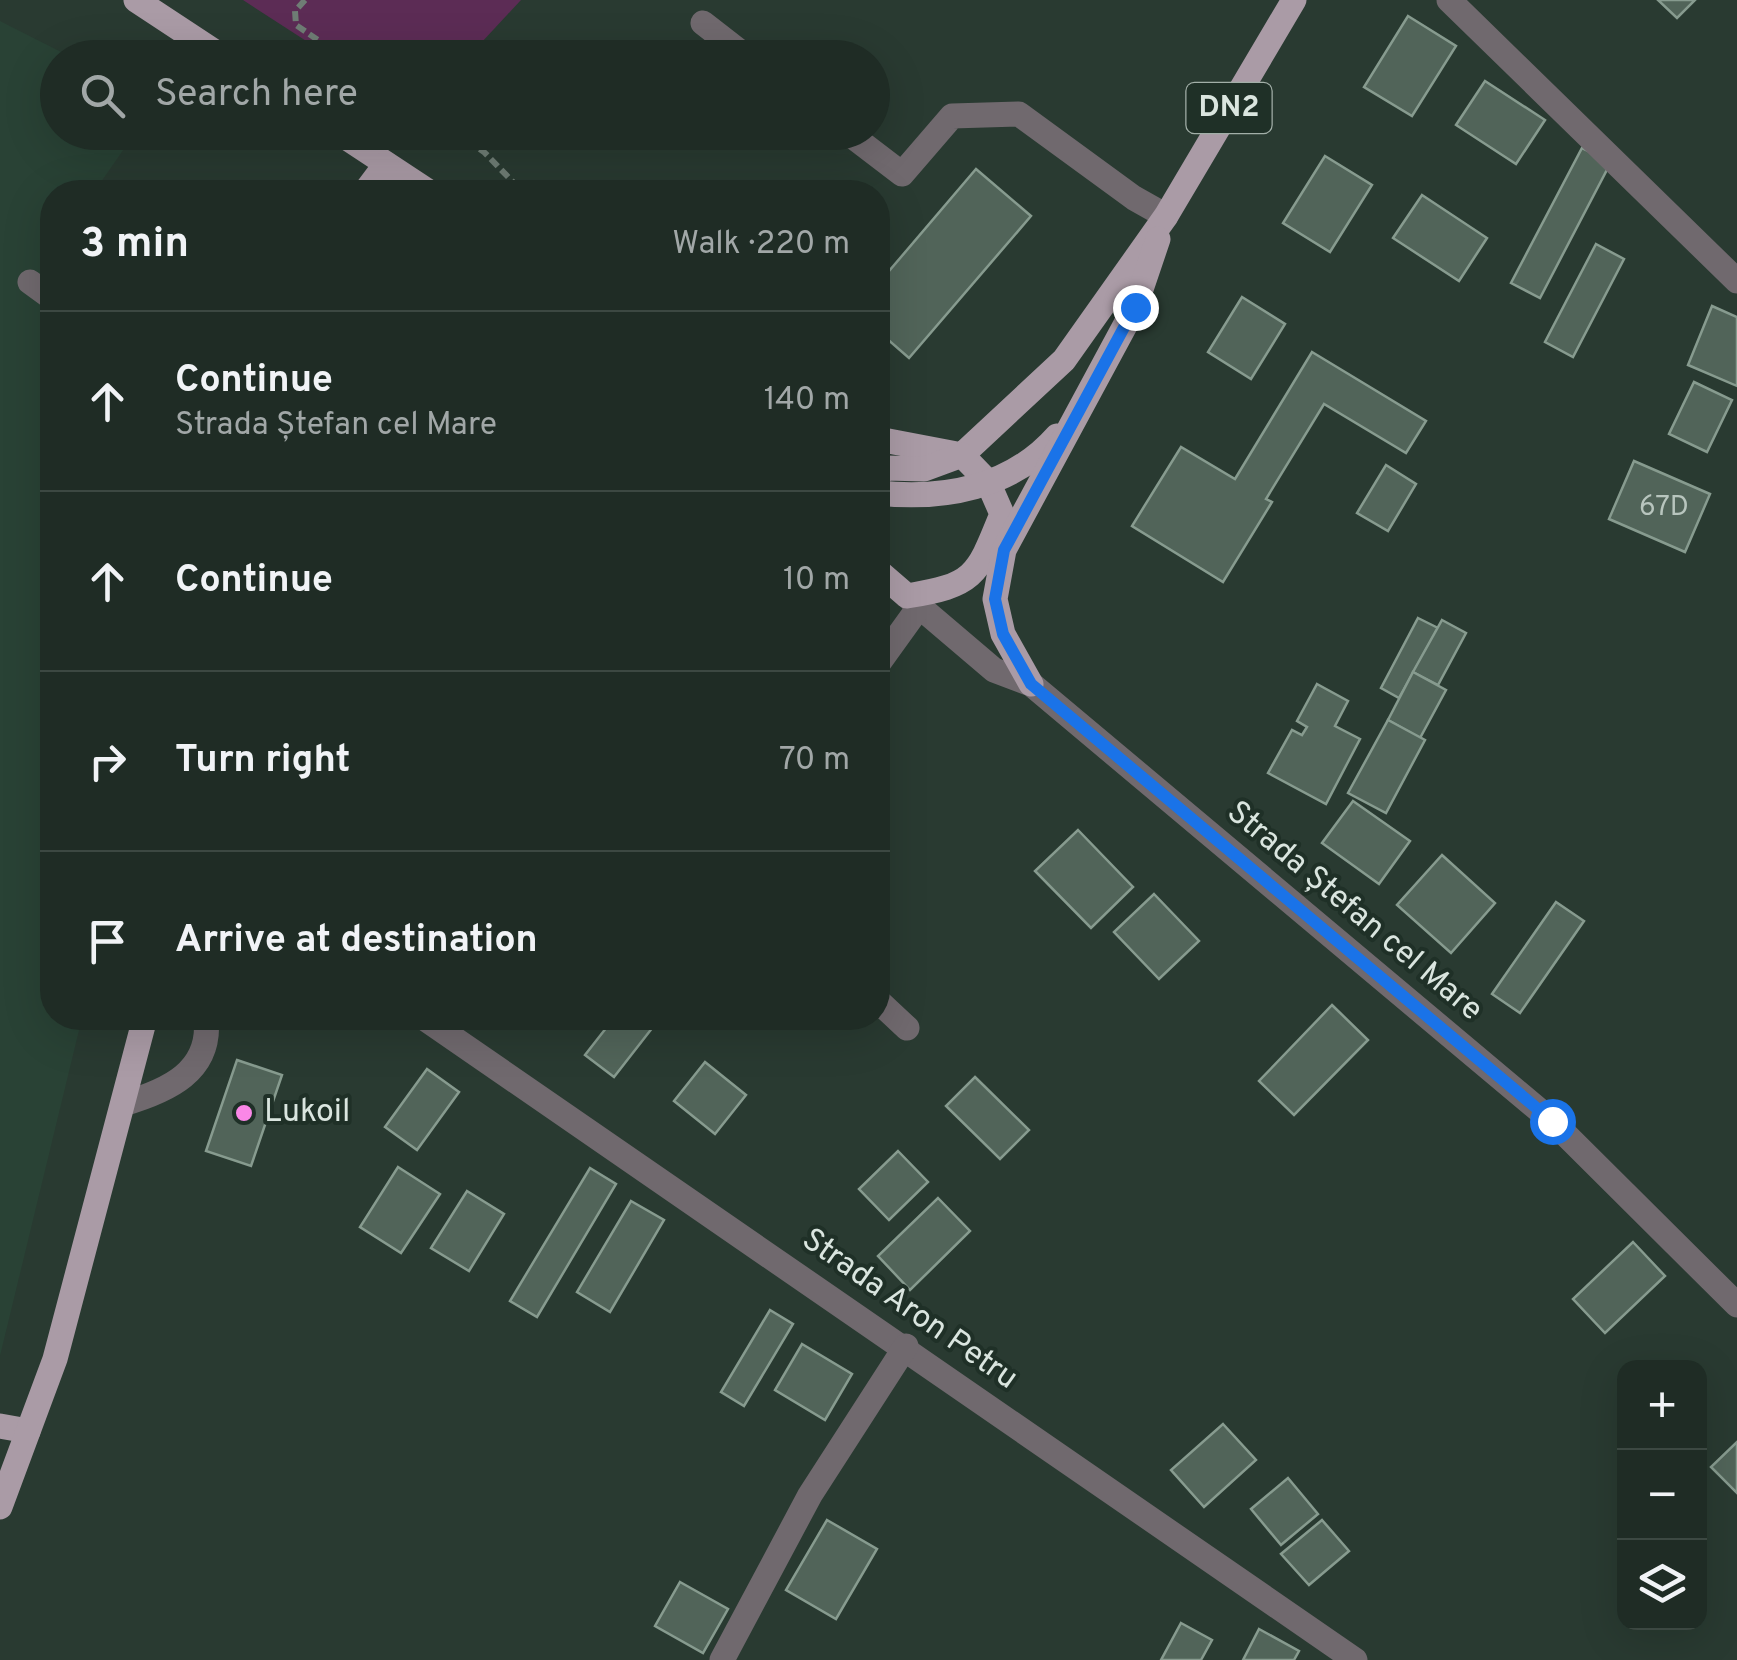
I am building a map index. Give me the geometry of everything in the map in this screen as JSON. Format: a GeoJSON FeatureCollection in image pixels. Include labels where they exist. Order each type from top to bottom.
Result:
{"type":"FeatureCollection","features":[{"type":"Feature","properties":{"kind":"main road"},"geometry":{"type":"LineString","coordinates":[[136,0],[197,40]]}},
{"type":"Feature","properties":{"kind":"main road","name":"DN2"},"geometry":{"type":"LineString","coordinates":[[962,455],[1064,360],[1166,216],[1294,0]]}},
{"type":"Feature","properties":{"kind":"main road"},"geometry":{"type":"LineString","coordinates":[[365,150],[411,180]]}},
{"type":"Feature","properties":{"kind":"main road"},"geometry":{"type":"LineString","coordinates":[[374,180],[386,164]]}},
{"type":"Feature","properties":{"kind":"main road","name":"DN2"},"geometry":{"type":"LineString","coordinates":[[890,494],[920,496],[965,491],[1043,451],[1083,406],[1135,307],[1166,216]]}},
{"type":"Feature","properties":{"kind":"main road"},"geometry":{"type":"LineString","coordinates":[[1031,684],[1003,634],[995,599],[1004,550],[1083,406]]}},
{"type":"Feature","properties":{"kind":"main road"},"geometry":{"type":"LineString","coordinates":[[890,441],[962,455],[988,482],[1002,514],[980,570]]}},
{"type":"Feature","properties":{"kind":"main road"},"geometry":{"type":"LineString","coordinates":[[890,468],[924,469],[962,455]]}},
{"type":"Feature","properties":{"kind":"main road"},"geometry":{"type":"LineString","coordinates":[[890,582],[913,602],[946,590],[1004,550]]}},
{"type":"Feature","properties":{"kind":"main road"},"geometry":{"type":"LineString","coordinates":[[0,1507],[54,1358],[142,1030]]}},
{"type":"Feature","properties":{"kind":"main road"},"geometry":{"type":"LineString","coordinates":[[0,1426],[28,1431]]}},
{"type":"Feature","properties":{"kind":"street"},"geometry":{"type":"LineString","coordinates":[[1450,0],[1737,281]]}},
{"type":"Feature","properties":{"kind":"street"},"geometry":{"type":"LineString","coordinates":[[703,24],[724,40]]}},
{"type":"Feature","properties":{"kind":"street"},"geometry":{"type":"LineString","coordinates":[[871,150],[902,174],[952,116],[1019,114],[1166,216]]}},
{"type":"Feature","properties":{"kind":"street"},"geometry":{"type":"LineString","coordinates":[[30,282],[40,289]]}},
{"type":"Feature","properties":{"kind":"street"},"geometry":{"type":"LineString","coordinates":[[890,643],[913,602]]}},
{"type":"Feature","properties":{"kind":"street","name":"Strada Ștefan cel Mare"},"geometry":{"type":"LineString","coordinates":[[913,602],[994,670],[1031,684],[1552,1121],[1737,1305]]}},
{"type":"Feature","properties":{"kind":"street"},"geometry":{"type":"LineString","coordinates":[[890,1012],[907,1028]]}},
{"type":"Feature","properties":{"kind":"street"},"geometry":{"type":"LineString","coordinates":[[123,1104],[166,1092],[185,1078],[201,1056],[207,1030]]}},
{"type":"Feature","properties":{"kind":"street","name":"Strada Aron Petru"},"geometry":{"type":"LineString","coordinates":[[442,1030],[906,1346],[1355,1660]]}},
{"type":"Feature","properties":{"kind":"street"},"geometry":{"type":"LineString","coordinates":[[722,1660],[810,1495],[906,1346]]}},
{"type":"Feature","properties":{"kind":"path"},"geometry":{"type":"LineString","coordinates":[[306,0],[295,11],[296,25],[318,40]]}},
{"type":"Feature","properties":{"kind":"path"},"geometry":{"type":"LineString","coordinates":[[481,150],[511,180]]}},
{"type":"Feature","properties":{"kind":"shaded area"},"geometry":{"type":"Polygon","coordinates":[[[243,0],[521,0],[484,40],[305,40],[243,0]]]}},
{"type":"Feature","properties":{"kind":"shaded area"},"geometry":{"type":"Polygon","coordinates":[[[0,21],[40,41],[40,150],[123,150],[102,180],[40,180],[40,1030],[79,1030],[0,1356],[0,21]]]}},
{"type":"Feature","properties":{"kind":"building"},"geometry":{"type":"Polygon","coordinates":[[[1658,0],[1695,0],[1677,18],[1658,0]]]}},
{"type":"Feature","properties":{"kind":"building"},"geometry":{"type":"Polygon","coordinates":[[[1408,16],[1456,46],[1412,116],[1364,87],[1408,16]]]}},
{"type":"Feature","properties":{"kind":"building"},"geometry":{"type":"Polygon","coordinates":[[[1485,81],[1545,120],[1516,164],[1456,125],[1485,81]]]}},
{"type":"Feature","properties":{"kind":"building"},"geometry":{"type":"Polygon","coordinates":[[[1582,148],[1611,162],[1540,298],[1511,283],[1582,148]]]}},
{"type":"Feature","properties":{"kind":"building"},"geometry":{"type":"Polygon","coordinates":[[[1325,156],[1372,185],[1330,252],[1283,223],[1325,156]]]}},
{"type":"Feature","properties":{"kind":"building"},"geometry":{"type":"Polygon","coordinates":[[[976,169],[1031,216],[909,358],[890,341],[890,270],[976,169]]]}},
{"type":"Feature","properties":{"kind":"building"},"geometry":{"type":"Polygon","coordinates":[[[1422,195],[1487,238],[1459,281],[1393,238],[1422,195]]]}},
{"type":"Feature","properties":{"kind":"building"},"geometry":{"type":"Polygon","coordinates":[[[1596,244],[1624,259],[1573,357],[1545,342],[1596,244]]]}},
{"type":"Feature","properties":{"kind":"building"},"geometry":{"type":"Polygon","coordinates":[[[1242,297],[1285,324],[1251,379],[1208,352],[1242,297]]]}},
{"type":"Feature","properties":{"kind":"building"},"geometry":{"type":"Polygon","coordinates":[[[1712,306],[1737,317],[1737,386],[1688,365],[1712,306]]]}},
{"type":"Feature","properties":{"kind":"building"},"geometry":{"type":"Polygon","coordinates":[[[1312,352],[1426,421],[1406,453],[1324,404],[1266,499],[1272,502],[1223,582],[1132,526],[1181,447],[1235,479],[1312,352]]]}},
{"type":"Feature","properties":{"kind":"building"},"geometry":{"type":"Polygon","coordinates":[[[1694,382],[1732,400],[1707,452],[1669,434],[1694,382]]]}},
{"type":"Feature","properties":{"kind":"building"},"geometry":{"type":"Polygon","coordinates":[[[1634,461],[1710,494],[1685,552],[1609,519],[1634,461]]]}},
{"type":"Feature","properties":{"kind":"building"},"geometry":{"type":"Polygon","coordinates":[[[1386,465],[1416,484],[1388,531],[1357,513],[1386,465]]]}},
{"type":"Feature","properties":{"kind":"building"},"geometry":{"type":"Polygon","coordinates":[[[1418,618],[1438,628],[1399,698],[1381,688],[1418,618]]]}},
{"type":"Feature","properties":{"kind":"building"},"geometry":{"type":"Polygon","coordinates":[[[1442,620],[1466,633],[1438,685],[1413,672],[1442,620]]]}},
{"type":"Feature","properties":{"kind":"building"},"geometry":{"type":"Polygon","coordinates":[[[1413,672],[1446,690],[1420,738],[1388,720],[1413,672]]]}},
{"type":"Feature","properties":{"kind":"building"},"geometry":{"type":"Polygon","coordinates":[[[1317,684],[1348,701],[1335,726],[1360,739],[1326,804],[1268,773],[1292,730],[1302,735],[1307,727],[1297,721],[1317,684]]]}},
{"type":"Feature","properties":{"kind":"building"},"geometry":{"type":"Polygon","coordinates":[[[1388,720],[1425,740],[1386,813],[1348,793],[1388,720]]]}},
{"type":"Feature","properties":{"kind":"building"},"geometry":{"type":"Polygon","coordinates":[[[1353,801],[1410,841],[1379,884],[1322,843],[1353,801]]]}},
{"type":"Feature","properties":{"kind":"building"},"geometry":{"type":"Polygon","coordinates":[[[1078,830],[1133,887],[1091,928],[1035,871],[1078,830]]]}},
{"type":"Feature","properties":{"kind":"building"},"geometry":{"type":"Polygon","coordinates":[[[1442,855],[1495,903],[1451,953],[1397,905],[1442,855]]]}},
{"type":"Feature","properties":{"kind":"building"},"geometry":{"type":"Polygon","coordinates":[[[1154,894],[1199,941],[1159,979],[1114,932],[1154,894]]]}},
{"type":"Feature","properties":{"kind":"building"},"geometry":{"type":"Polygon","coordinates":[[[1556,902],[1584,921],[1520,1013],[1492,994],[1556,902]]]}},
{"type":"Feature","properties":{"kind":"building"},"geometry":{"type":"Polygon","coordinates":[[[1332,1005],[1368,1040],[1294,1115],[1259,1081],[1332,1005]]]}},
{"type":"Feature","properties":{"kind":"building"},"geometry":{"type":"Polygon","coordinates":[[[605,1030],[651,1030],[614,1077],[585,1055],[605,1030]]]}},
{"type":"Feature","properties":{"kind":"building","name":"Lukoil"},"geometry":{"type":"Polygon","coordinates":[[[237,1060],[282,1075],[251,1166],[206,1151],[237,1060]]]}},
{"type":"Feature","properties":{"kind":"building"},"geometry":{"type":"Polygon","coordinates":[[[705,1062],[746,1095],[715,1134],[674,1101],[705,1062]]]}},
{"type":"Feature","properties":{"kind":"building"},"geometry":{"type":"Polygon","coordinates":[[[427,1069],[459,1092],[417,1150],[385,1127],[427,1069]]]}},
{"type":"Feature","properties":{"kind":"building"},"geometry":{"type":"Polygon","coordinates":[[[975,1077],[1029,1130],[1000,1159],[946,1106],[975,1077]]]}},
{"type":"Feature","properties":{"kind":"building"},"geometry":{"type":"Polygon","coordinates":[[[898,1151],[928,1182],[889,1220],[859,1189],[898,1151]]]}},
{"type":"Feature","properties":{"kind":"building"},"geometry":{"type":"Polygon","coordinates":[[[398,1167],[440,1194],[401,1253],[360,1227],[398,1167]]]}},
{"type":"Feature","properties":{"kind":"building"},"geometry":{"type":"Polygon","coordinates":[[[590,1168],[616,1184],[537,1317],[510,1301],[590,1168]]]}},
{"type":"Feature","properties":{"kind":"building"},"geometry":{"type":"Polygon","coordinates":[[[467,1191],[504,1214],[469,1271],[431,1248],[467,1191]]]}},
{"type":"Feature","properties":{"kind":"building"},"geometry":{"type":"Polygon","coordinates":[[[938,1198],[970,1231],[910,1290],[878,1256],[938,1198]]]}},
{"type":"Feature","properties":{"kind":"building"},"geometry":{"type":"Polygon","coordinates":[[[631,1201],[664,1220],[610,1312],[577,1292],[631,1201]]]}},
{"type":"Feature","properties":{"kind":"building"},"geometry":{"type":"Polygon","coordinates":[[[1633,1242],[1665,1276],[1605,1333],[1573,1299],[1633,1242]]]}},
{"type":"Feature","properties":{"kind":"building"},"geometry":{"type":"Polygon","coordinates":[[[770,1310],[793,1324],[744,1406],[721,1392],[770,1310]]]}},
{"type":"Feature","properties":{"kind":"building"},"geometry":{"type":"Polygon","coordinates":[[[802,1344],[852,1374],[825,1420],[775,1390],[802,1344]]]}},
{"type":"Feature","properties":{"kind":"building"},"geometry":{"type":"Polygon","coordinates":[[[1223,1424],[1256,1460],[1204,1507],[1171,1470],[1223,1424]]]}},
{"type":"Feature","properties":{"kind":"building"},"geometry":{"type":"Polygon","coordinates":[[[1737,1442],[1737,1493],[1711,1467],[1737,1442]]]}},
{"type":"Feature","properties":{"kind":"building"},"geometry":{"type":"Polygon","coordinates":[[[1288,1478],[1318,1514],[1281,1545],[1251,1509],[1288,1478]]]}},
{"type":"Feature","properties":{"kind":"building"},"geometry":{"type":"Polygon","coordinates":[[[827,1520],[877,1549],[836,1619],[786,1590],[827,1520]]]}},
{"type":"Feature","properties":{"kind":"building"},"geometry":{"type":"Polygon","coordinates":[[[1322,1520],[1349,1551],[1309,1585],[1281,1554],[1322,1520]]]}},
{"type":"Feature","properties":{"kind":"building"},"geometry":{"type":"Polygon","coordinates":[[[680,1582],[728,1609],[703,1653],[655,1626],[680,1582]]]}},
{"type":"Feature","properties":{"kind":"building"},"geometry":{"type":"Polygon","coordinates":[[[1181,1623],[1212,1640],[1201,1660],[1161,1660],[1181,1623]]]}},
{"type":"Feature","properties":{"kind":"building"},"geometry":{"type":"Polygon","coordinates":[[[1259,1629],[1299,1651],[1294,1660],[1243,1660],[1259,1629]]]}},
{"type":"Feature","properties":{"kind":"place","name":"Lukoil"},"geometry":{"type":"Point","coordinates":[244,1113]}},
{"type":"Feature","properties":{"kind":"route"},"geometry":{"type":"LineString","coordinates":[[1135,307],[1004,550],[995,599],[1003,634],[1031,684],[1552,1121]]}}]}
